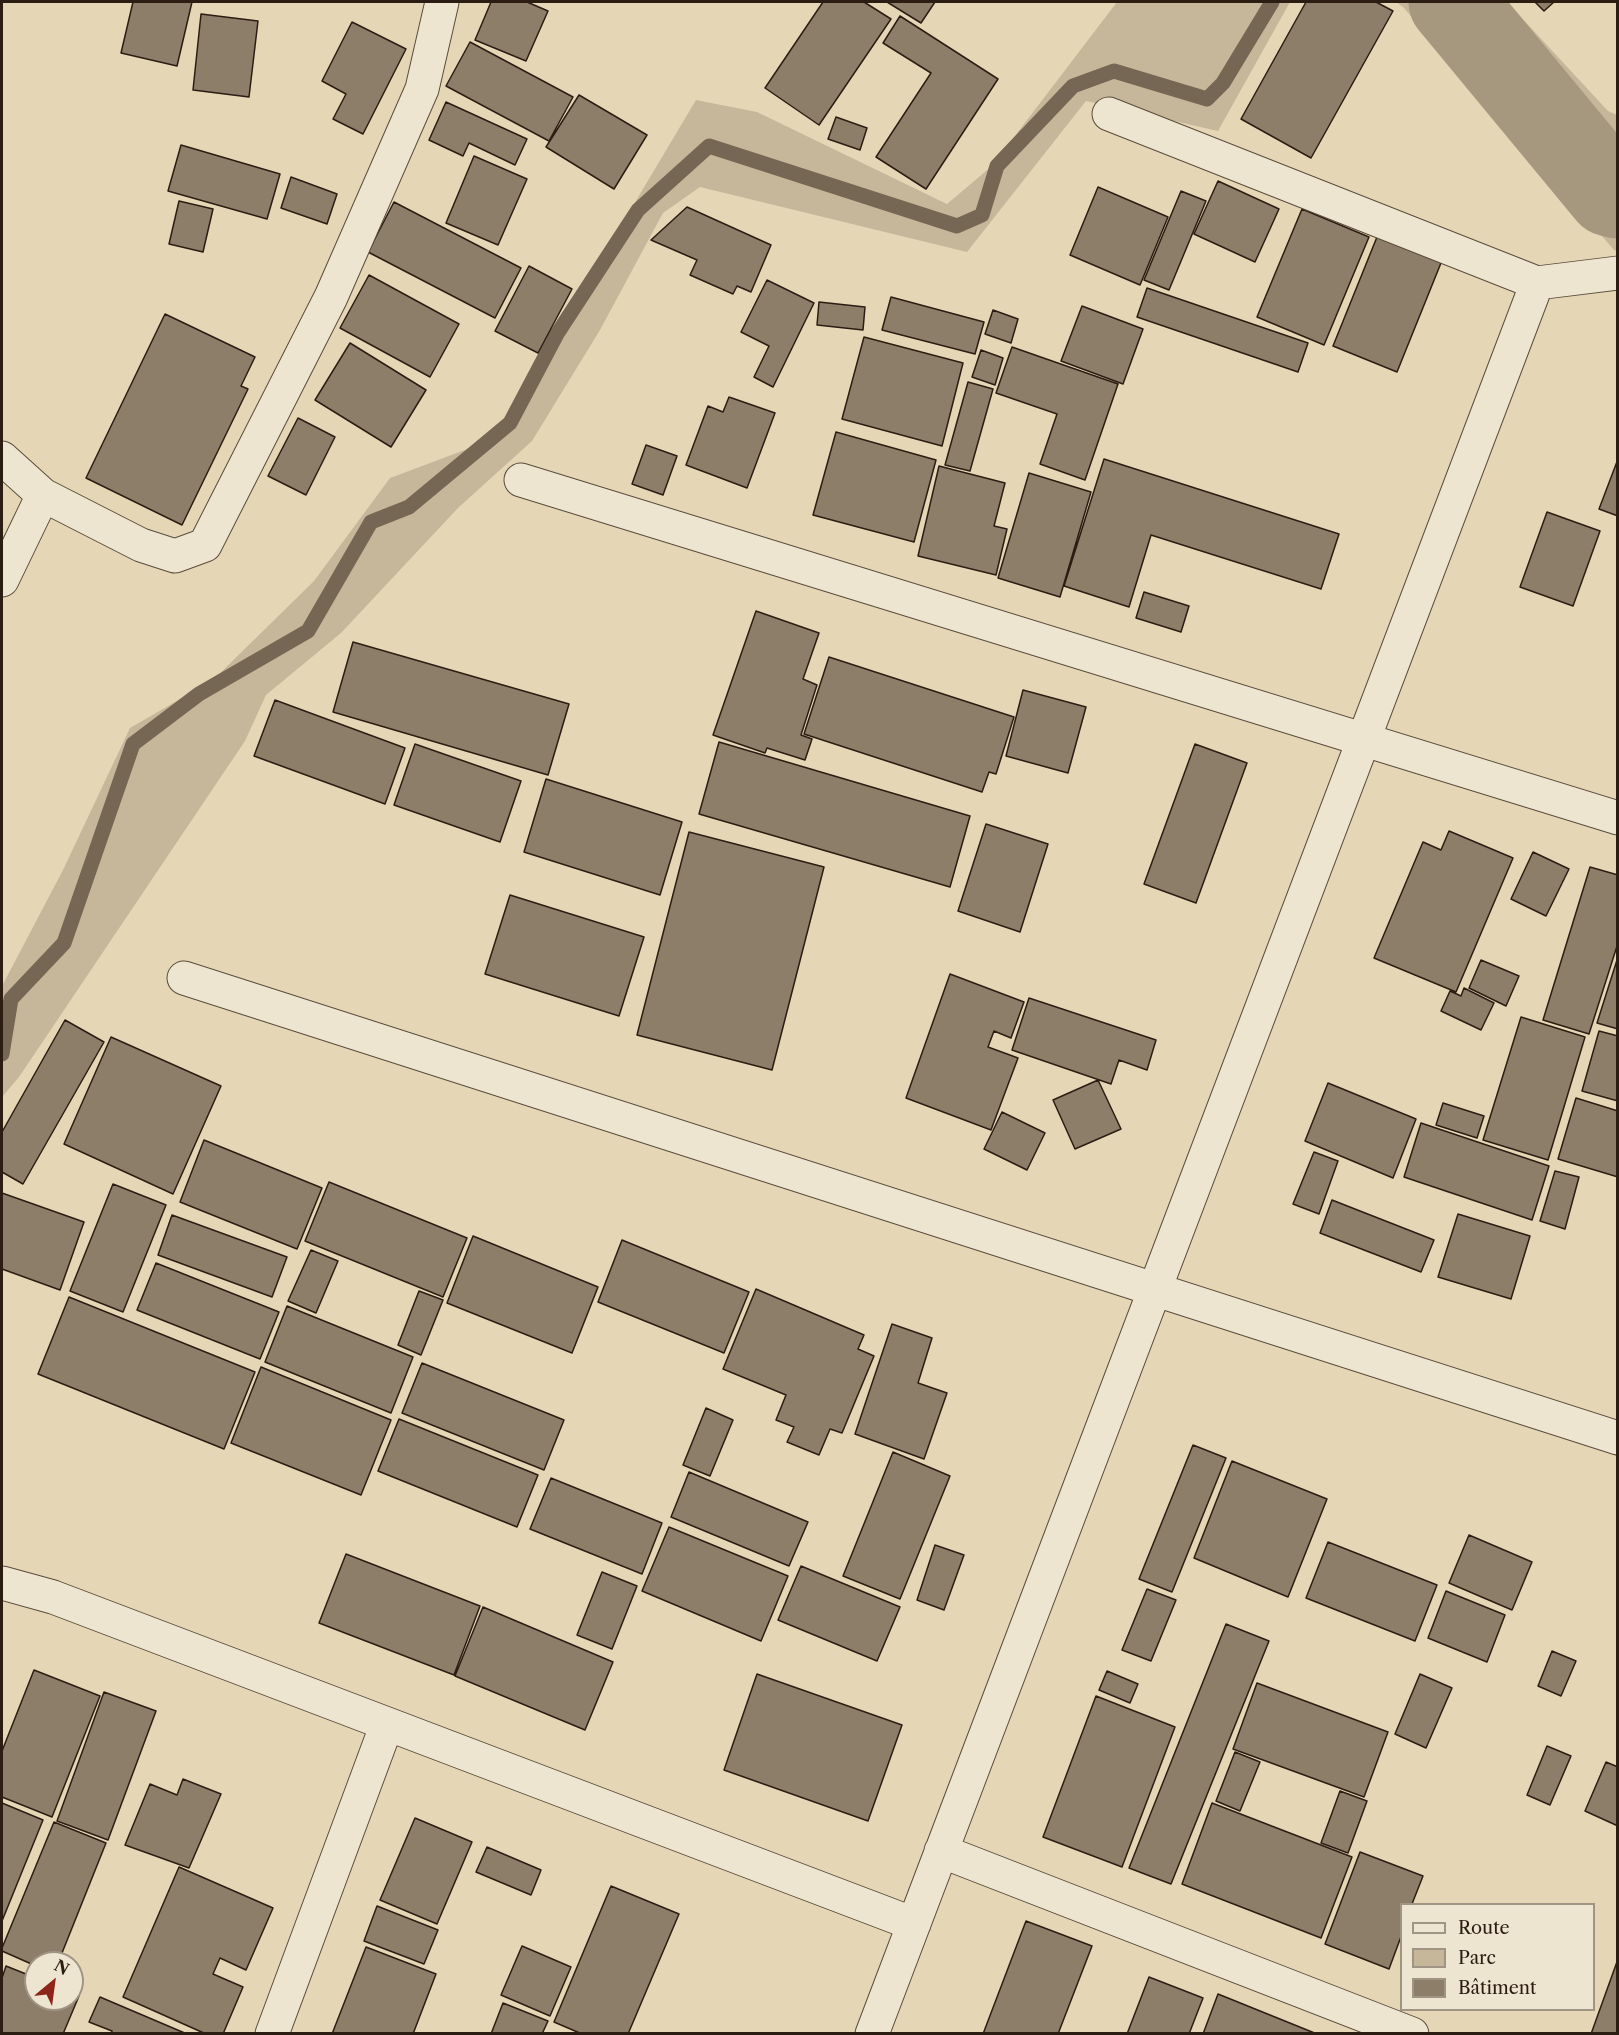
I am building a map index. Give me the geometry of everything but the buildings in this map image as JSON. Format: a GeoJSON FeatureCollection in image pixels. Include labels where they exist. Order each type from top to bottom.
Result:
{"type":"FeatureCollection","features":[{"type":"Feature","properties":{"kind":"street"},"geometry":{"type":"LineString","coordinates":[[2,458],[43,495],[141,545],[175,556],[205,545],[331,297],[422,89],[442,2]]}},
{"type":"Feature","properties":{"kind":"street"},"geometry":{"type":"LineString","coordinates":[[1109,114],[1537,283],[1617,273]]}},
{"type":"Feature","properties":{"kind":"street"},"geometry":{"type":"LineString","coordinates":[[872,2034],[1537,283]]}},
{"type":"Feature","properties":{"kind":"street"},"geometry":{"type":"LineString","coordinates":[[521,480],[1617,818]]}},
{"type":"Feature","properties":{"kind":"street"},"geometry":{"type":"LineString","coordinates":[[2,580],[43,495]]}},
{"type":"Feature","properties":{"kind":"street"},"geometry":{"type":"LineString","coordinates":[[184,978],[1617,1438]]}},
{"type":"Feature","properties":{"kind":"street"},"geometry":{"type":"LineString","coordinates":[[2,1583],[53,1597],[914,1924]]}},
{"type":"Feature","properties":{"kind":"street"},"geometry":{"type":"LineString","coordinates":[[272,2034],[387,1724]]}},
{"type":"Feature","properties":{"kind":"street"},"geometry":{"type":"LineString","coordinates":[[941,1851],[1412,2034]]}},
{"type":"Feature","properties":{"kind":"green space"},"geometry":{"type":"Polygon","coordinates":[[[1117,2],[1290,2],[1218,131],[1086,101],[967,252],[700,187],[663,213],[600,330],[532,441],[458,508],[341,633],[266,695],[245,741],[19,1077],[2,1097],[2,986],[63,870],[130,728],[213,680],[314,581],[390,478],[494,439],[696,100],[757,112],[947,204],[992,166],[1117,2]]]}},
{"type":"Feature","properties":{"kind":"green space"},"geometry":{"type":"Polygon","coordinates":[[[1396,2],[1507,2],[1608,111],[1617,115],[1617,251],[1403,7],[1396,2]]]}},
{"type":"Feature","properties":{"kind":"waterway"},"geometry":{"type":"LineString","coordinates":[[2,1054],[11,999],[64,943],[133,744],[199,694],[308,631],[371,522],[409,507],[510,423],[557,334],[638,210],[709,146],[957,226],[982,215],[997,166],[1073,86],[1114,71],[1207,99],[1223,83],[1272,2]]}},
{"type":"Feature","properties":{"kind":"waterway"},"geometry":{"type":"LineString","coordinates":[[1452,2],[1610,193],[1618,195]]}}]}
